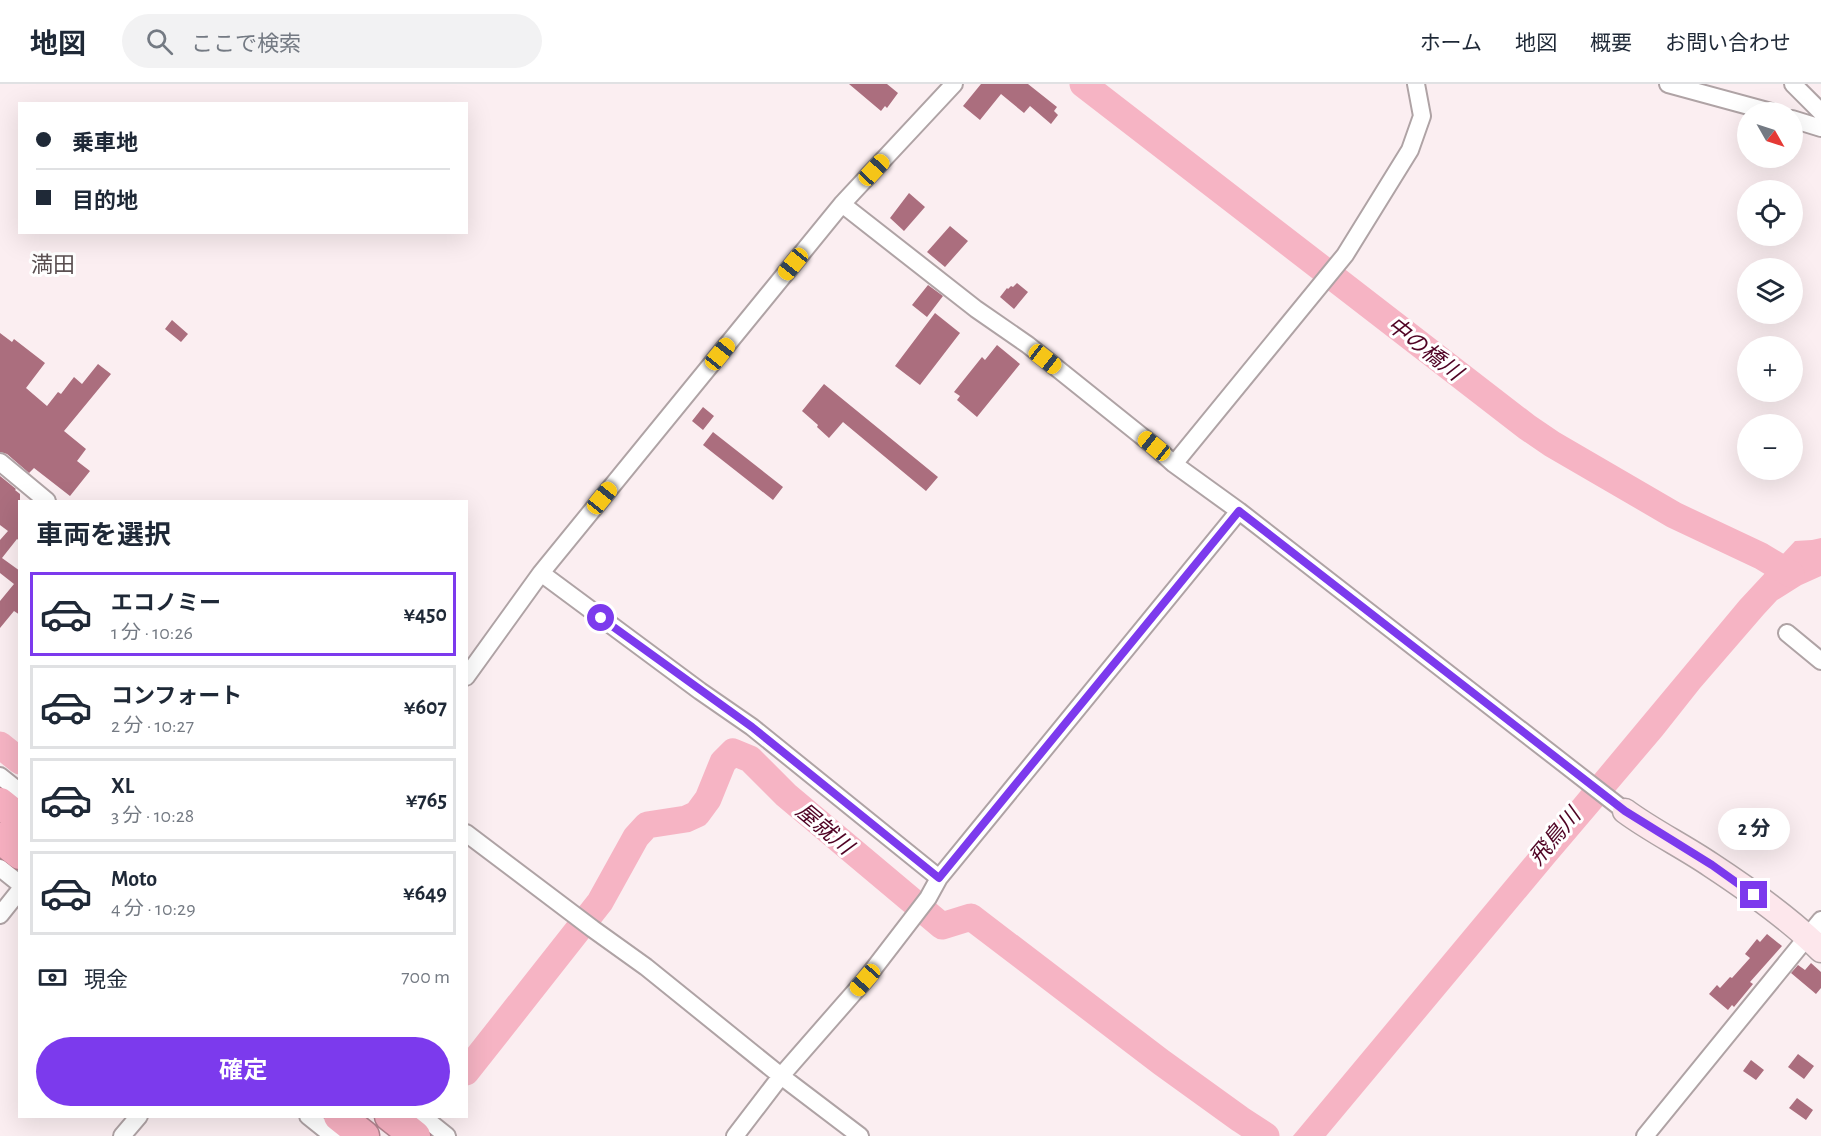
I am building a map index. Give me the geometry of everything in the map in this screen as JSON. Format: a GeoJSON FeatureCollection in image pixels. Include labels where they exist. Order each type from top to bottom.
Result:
{"type":"FeatureCollection","features":[{"type":"Feature","properties":{"kind":"highway"},"geometry":{"type":"LineString","coordinates":[[0,805],[18,818]]}},
{"type":"Feature","properties":{"kind":"highway"},"geometry":{"type":"LineString","coordinates":[[0,838],[18,852]]}},
{"type":"Feature","properties":{"kind":"highway"},"geometry":{"type":"LineString","coordinates":[[0,843],[18,857]]}},
{"type":"Feature","properties":{"kind":"highway"},"geometry":{"type":"LineString","coordinates":[[341,1118],[363,1136]]}},
{"type":"Feature","properties":{"kind":"highway"},"geometry":{"type":"LineString","coordinates":[[348,1118],[370,1136]]}},
{"type":"Feature","properties":{"kind":"highway"},"geometry":{"type":"LineString","coordinates":[[388,1118],[410,1136]]}},
{"type":"Feature","properties":{"kind":"highway"},"geometry":{"type":"LineString","coordinates":[[393,1118],[416,1136]]}},
{"type":"Feature","properties":{"kind":"street"},"geometry":{"type":"LineString","coordinates":[[468,674],[541,573],[842,204],[954,84]]}},
{"type":"Feature","properties":{"kind":"street"},"geometry":{"type":"LineString","coordinates":[[1174,464],[1345,255],[1410,150],[1422,116],[1416,84]]}},
{"type":"Feature","properties":{"kind":"street"},"geometry":{"type":"LineString","coordinates":[[1668,84],[1737,103]]}},
{"type":"Feature","properties":{"kind":"street"},"geometry":{"type":"LineString","coordinates":[[1793,84],[1821,112]]}},
{"type":"Feature","properties":{"kind":"street"},"geometry":{"type":"LineString","coordinates":[[1803,122],[1821,128]]}},
{"type":"Feature","properties":{"kind":"street"},"geometry":{"type":"LineString","coordinates":[[842,204],[976,309],[1028,345],[1145,438],[1174,464],[1239,511],[1570,770],[1625,811],[1712,865],[1817,935],[1645,1136]]}},
{"type":"Feature","properties":{"kind":"street"},"geometry":{"type":"LineString","coordinates":[[0,462],[46,500]]}},
{"type":"Feature","properties":{"kind":"street"},"geometry":{"type":"LineString","coordinates":[[735,1136],[781,1076],[865,980],[928,898],[939,878],[1239,511]]}},
{"type":"Feature","properties":{"kind":"street"},"geometry":{"type":"LineString","coordinates":[[541,573],[752,727],[939,878]]}},
{"type":"Feature","properties":{"kind":"street"},"geometry":{"type":"LineString","coordinates":[[1786,633],[1821,661]]}},
{"type":"Feature","properties":{"kind":"street"},"geometry":{"type":"LineString","coordinates":[[0,776],[18,790]]}},
{"type":"Feature","properties":{"kind":"street"},"geometry":{"type":"LineString","coordinates":[[468,835],[646,967],[781,1076],[860,1136]]}},
{"type":"Feature","properties":{"kind":"street"},"geometry":{"type":"LineString","coordinates":[[0,868],[18,882]]}},
{"type":"Feature","properties":{"kind":"street"},"geometry":{"type":"LineString","coordinates":[[0,915],[18,892]]}},
{"type":"Feature","properties":{"kind":"street"},"geometry":{"type":"LineString","coordinates":[[122,1136],[137,1118]]}},
{"type":"Feature","properties":{"kind":"street"},"geometry":{"type":"LineString","coordinates":[[310,1118],[333,1136]]}},
{"type":"Feature","properties":{"kind":"street"},"geometry":{"type":"LineString","coordinates":[[424,1118],[447,1136]]}},
{"type":"Feature","properties":{"kind":"water","name":"飛鳥川"},"geometry":{"type":"Polygon","coordinates":[[[1821,538],[1821,576],[1777,600],[1764,614],[1326,1136],[1293,1136],[1740,600],[1795,541],[1821,538]]]}},
{"type":"Feature","properties":{"kind":"building"},"geometry":{"type":"Polygon","coordinates":[[[849,84],[887,84],[898,93],[887,108],[885,106],[881,111],[849,84]]]}},
{"type":"Feature","properties":{"kind":"building"},"geometry":{"type":"Polygon","coordinates":[[[981,84],[1028,84],[1057,107],[1054,111],[1058,115],[1051,124],[1030,106],[1024,113],[1001,94],[980,120],[963,106],[981,84]]]}},
{"type":"Feature","properties":{"kind":"building"},"geometry":{"type":"Polygon","coordinates":[[[909,193],[925,207],[904,231],[890,218],[909,193]]]}},
{"type":"Feature","properties":{"kind":"building"},"geometry":{"type":"Polygon","coordinates":[[[950,226],[968,241],[945,267],[927,252],[950,226]]]}},
{"type":"Feature","properties":{"kind":"building"},"geometry":{"type":"Polygon","coordinates":[[[1017,283],[1028,292],[1014,309],[1000,297],[1007,288],[1017,283]]]}},
{"type":"Feature","properties":{"kind":"building"},"geometry":{"type":"Polygon","coordinates":[[[928,285],[943,296],[927,317],[912,305],[928,285]]]}},
{"type":"Feature","properties":{"kind":"building"},"geometry":{"type":"Polygon","coordinates":[[[935,313],[960,333],[920,385],[895,366],[935,313]]]}},
{"type":"Feature","properties":{"kind":"building"},"geometry":{"type":"Polygon","coordinates":[[[172,320],[188,334],[181,342],[165,329],[172,320]]]}},
{"type":"Feature","properties":{"kind":"building"},"geometry":{"type":"Polygon","coordinates":[[[0,333],[12,342],[14,339],[45,363],[26,388],[47,406],[58,392],[61,394],[74,377],[82,384],[98,364],[111,374],[64,431],[86,449],[77,461],[90,471],[70,496],[34,468],[29,473],[7,454],[0,452],[0,333]]]}},
{"type":"Feature","properties":{"kind":"building"},"geometry":{"type":"Polygon","coordinates":[[[997,345],[1020,364],[977,417],[957,400],[960,396],[954,392],[982,357],[985,360],[997,345]]]}},
{"type":"Feature","properties":{"kind":"building"},"geometry":{"type":"Polygon","coordinates":[[[824,384],[938,477],[926,491],[843,422],[829,438],[817,427],[818,425],[802,411],[824,384]]]}},
{"type":"Feature","properties":{"kind":"building"},"geometry":{"type":"Polygon","coordinates":[[[703,407],[714,416],[703,430],[692,421],[703,407]]]}},
{"type":"Feature","properties":{"kind":"building"},"geometry":{"type":"Polygon","coordinates":[[[713,432],[783,487],[773,500],[703,445],[713,432]]]}},
{"type":"Feature","properties":{"kind":"building"},"geometry":{"type":"Polygon","coordinates":[[[0,476],[16,489],[20,494],[20,500],[18,500],[18,540],[2,558],[18,570],[18,614],[14,611],[0,628],[0,601],[14,584],[0,573],[0,540],[8,531],[0,525],[0,476]]]}},
{"type":"Feature","properties":{"kind":"building"},"geometry":{"type":"Polygon","coordinates":[[[1767,934],[1782,946],[1750,982],[1753,984],[1734,1007],[1732,1005],[1728,1010],[1709,994],[1717,985],[1720,988],[1730,977],[1732,978],[1750,958],[1745,954],[1757,939],[1760,942],[1767,934]]]}},
{"type":"Feature","properties":{"kind":"building"},"geometry":{"type":"Polygon","coordinates":[[[1811,963],[1821,972],[1821,988],[1816,994],[1791,973],[1798,965],[1805,970],[1811,963]]]}},
{"type":"Feature","properties":{"kind":"building"},"geometry":{"type":"Polygon","coordinates":[[[1798,1054],[1814,1066],[1804,1079],[1788,1067],[1798,1054]]]}},
{"type":"Feature","properties":{"kind":"building"},"geometry":{"type":"Polygon","coordinates":[[[1751,1060],[1764,1070],[1756,1080],[1743,1071],[1751,1060]]]}},
{"type":"Feature","properties":{"kind":"building"},"geometry":{"type":"Polygon","coordinates":[[[1797,1098],[1813,1110],[1806,1120],[1789,1108],[1797,1098]]]}},
{"type":"Feature","properties":{"kind":"waterway","name":"中の橋川"},"geometry":{"type":"LineString","coordinates":[[1083,84],[1527,427],[1674,515],[1761,556],[1791,574]]}},
{"type":"Feature","properties":{"kind":"waterway","name":"屋就川"},"geometry":{"type":"LineString","coordinates":[[0,745],[18,759]]}},
{"type":"Feature","properties":{"kind":"waterway","name":"屋就川"},"geometry":{"type":"LineString","coordinates":[[468,1069],[600,902],[636,837],[647,825],[686,819],[697,814],[708,799],[723,762],[733,752],[750,759],[786,795],[942,926],[971,917],[1161,1062],[1266,1136]]}},
{"type":"Feature","properties":{"kind":"district","name":"満田"},"geometry":{"type":"Point","coordinates":[53,264]}},
{"type":"Feature","properties":{"kind":"route"},"geometry":{"type":"LineString","coordinates":[[601,618],[752,727],[939,878],[1239,511],[1570,770],[1625,811],[1712,865],[1754,895]]}}]}
